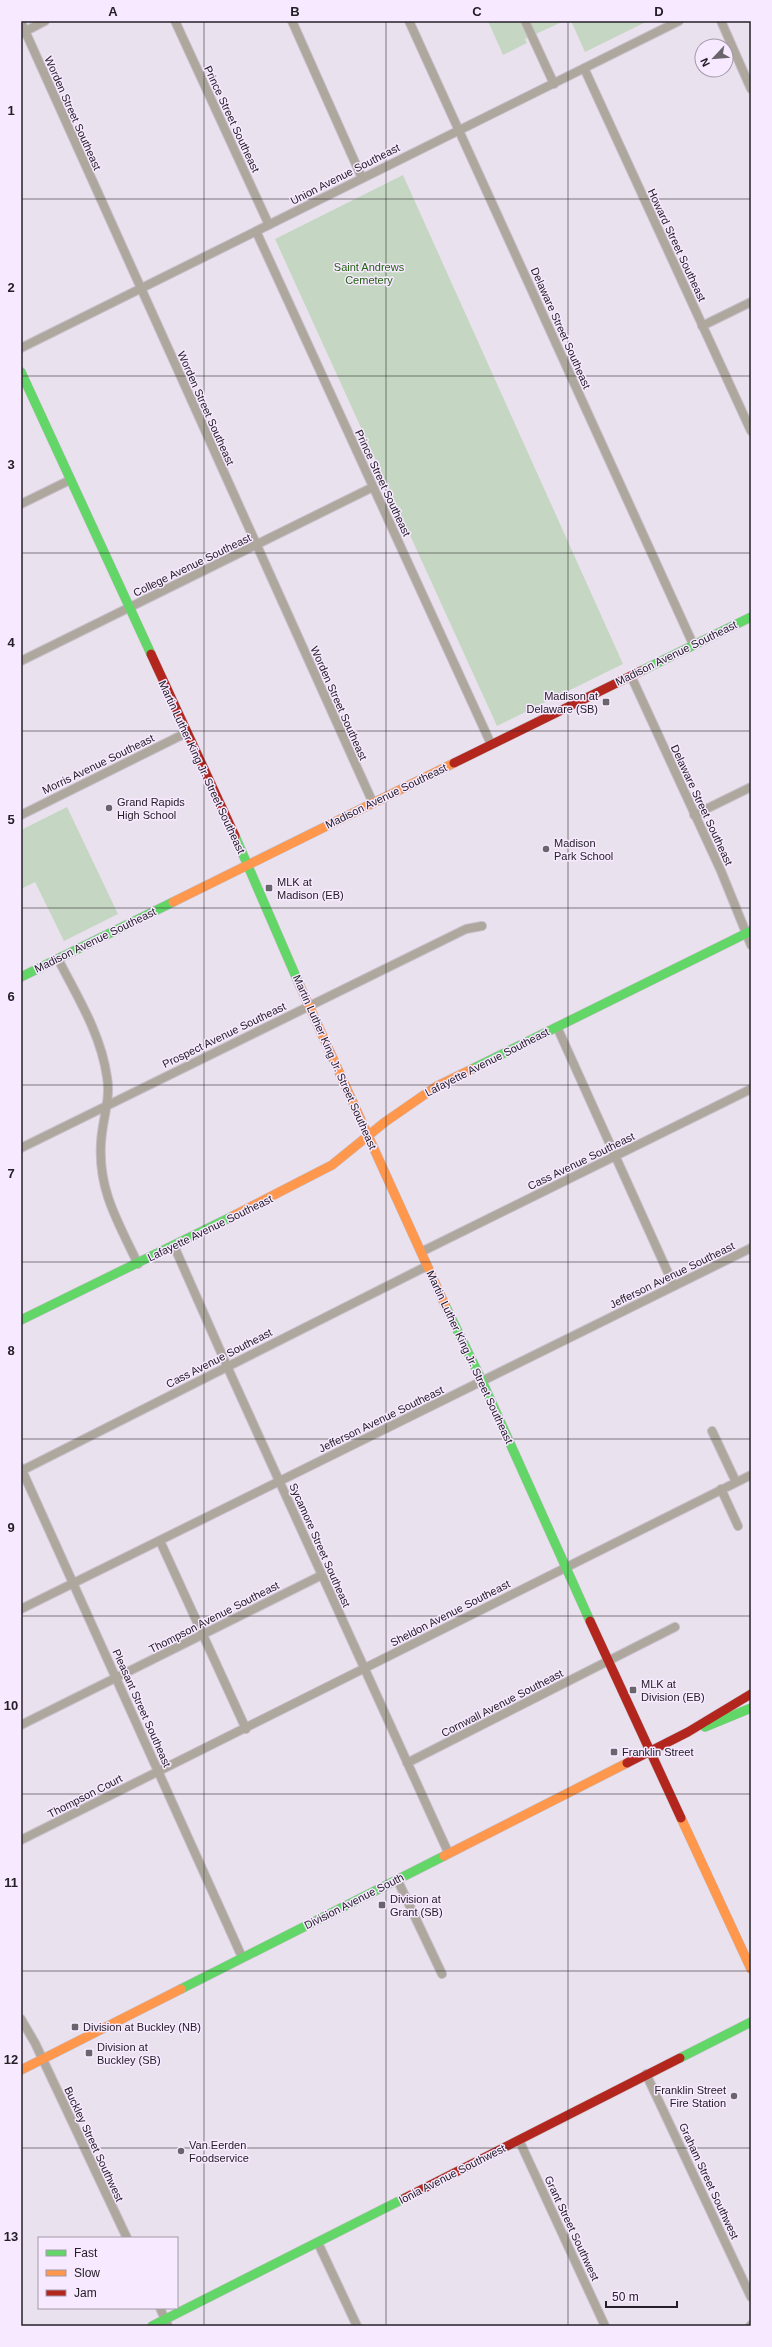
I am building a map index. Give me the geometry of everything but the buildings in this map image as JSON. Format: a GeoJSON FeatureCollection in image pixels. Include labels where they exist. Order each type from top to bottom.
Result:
{"type":"FeatureCollection","features":[{"type":"Feature","properties":{"kind":"main road","name":"Martin Luther King Jr. Street Southeast"},"geometry":{"type":"LineString","coordinates":[[21,372],[128,608],[248,865],[309,1006],[427,1266],[482,1381],[608,1662],[751,1969]]}},
{"type":"Feature","properties":{"kind":"main road","name":"Madison Avenue Southeast"},"geometry":{"type":"LineString","coordinates":[[21,977],[751,616]]}},
{"type":"Feature","properties":{"kind":"main road","name":"Lafayette Avenue Southeast"},"geometry":{"type":"LineString","coordinates":[[21,1320],[312,1178],[332,1165],[368,1135],[437,1086],[748,932]]}},
{"type":"Feature","properties":{"kind":"main road","name":"Division Avenue South"},"geometry":{"type":"LineString","coordinates":[[21,2070],[448,1852],[650,1752],[688,1732],[730,1705],[751,1694]]}},
{"type":"Feature","properties":{"kind":"main road","name":"Division Avenue South"},"geometry":{"type":"LineString","coordinates":[[688,1732],[733,1718],[751,1708]]}},
{"type":"Feature","properties":{"kind":"main road","name":"Ionia Avenue Southwest"},"geometry":{"type":"LineString","coordinates":[[152,2326],[167,2323],[318,2243],[646,2074],[751,2022]]}},
{"type":"Feature","properties":{"kind":"street"},"geometry":{"type":"LineString","coordinates":[[23,32],[45,21]]}},
{"type":"Feature","properties":{"kind":"street","name":"Prince Street Southeast"},"geometry":{"type":"LineString","coordinates":[[175,21],[268,225]]}},
{"type":"Feature","properties":{"kind":"street"},"geometry":{"type":"LineString","coordinates":[[292,21],[362,178]]}},
{"type":"Feature","properties":{"kind":"street","name":"Delaware Street Southeast"},"geometry":{"type":"LineString","coordinates":[[409,21],[693,644]]}},
{"type":"Feature","properties":{"kind":"street"},"geometry":{"type":"LineString","coordinates":[[525,21],[554,84]]}},
{"type":"Feature","properties":{"kind":"street","name":"Union Avenue Southeast"},"geometry":{"type":"LineString","coordinates":[[21,348],[458,129],[554,84],[679,21]]}},
{"type":"Feature","properties":{"kind":"street"},"geometry":{"type":"LineString","coordinates":[[720,21],[751,89]]}},
{"type":"Feature","properties":{"kind":"street","name":"Worden Street Southeast"},"geometry":{"type":"LineString","coordinates":[[21,22],[23,32],[373,803]]}},
{"type":"Feature","properties":{"kind":"street","name":"Howard Street Southeast"},"geometry":{"type":"LineString","coordinates":[[584,68],[751,431]]}},
{"type":"Feature","properties":{"kind":"street","name":"Prince Street Southeast"},"geometry":{"type":"LineString","coordinates":[[256,231],[491,744]]}},
{"type":"Feature","properties":{"kind":"street"},"geometry":{"type":"LineString","coordinates":[[702,326],[751,302]]}},
{"type":"Feature","properties":{"kind":"street"},"geometry":{"type":"LineString","coordinates":[[21,504],[70,480]]}},
{"type":"Feature","properties":{"kind":"street","name":"College Avenue Southeast"},"geometry":{"type":"LineString","coordinates":[[21,661],[256,546],[373,486]]}},
{"type":"Feature","properties":{"kind":"street","name":"Delaware Street Southeast"},"geometry":{"type":"LineString","coordinates":[[630,676],[721,871],[748,932],[751,945]]}},
{"type":"Feature","properties":{"kind":"street","name":"Morris Avenue Southeast"},"geometry":{"type":"LineString","coordinates":[[21,815],[186,733]]}},
{"type":"Feature","properties":{"kind":"street"},"geometry":{"type":"LineString","coordinates":[[694,814],[751,787]]}},
{"type":"Feature","properties":{"kind":"street","name":"Prospect Avenue Southeast"},"geometry":{"type":"LineString","coordinates":[[21,1148],[466,929],[482,926]]}},
{"type":"Feature","properties":{"kind":"street"},"geometry":{"type":"LineString","coordinates":[[58,959],[102,1050],[108,1079],[108,1105],[101,1141],[102,1177],[110,1206],[138,1264]]}},
{"type":"Feature","properties":{"kind":"street"},"geometry":{"type":"LineString","coordinates":[[557,1027],[614,1157],[674,1286]]}},
{"type":"Feature","properties":{"kind":"street","name":"Cass Avenue Southeast"},"geometry":{"type":"LineString","coordinates":[[421,1252],[751,1088]]}},
{"type":"Feature","properties":{"kind":"street","name":"Sycamore Street Southeast"},"geometry":{"type":"LineString","coordinates":[[174,1246],[448,1852]]}},
{"type":"Feature","properties":{"kind":"street","name":"Jefferson Avenue Southeast"},"geometry":{"type":"LineString","coordinates":[[21,1609],[751,1248]]}},
{"type":"Feature","properties":{"kind":"street","name":"Cass Avenue Southeast"},"geometry":{"type":"LineString","coordinates":[[21,1470],[427,1266]]}},
{"type":"Feature","properties":{"kind":"street"},"geometry":{"type":"LineString","coordinates":[[712,1431],[736,1482]]}},
{"type":"Feature","properties":{"kind":"street","name":"Pleasant Street Southeast"},"geometry":{"type":"LineString","coordinates":[[21,1470],[74,1582],[242,1957]]}},
{"type":"Feature","properties":{"kind":"street","name":"Sheldon Avenue Southeast"},"geometry":{"type":"LineString","coordinates":[[159,1772],[751,1475]]}},
{"type":"Feature","properties":{"kind":"street"},"geometry":{"type":"LineString","coordinates":[[721,1489],[738,1526]]}},
{"type":"Feature","properties":{"kind":"street"},"geometry":{"type":"LineString","coordinates":[[160,1541],[246,1729]]}},
{"type":"Feature","properties":{"kind":"street","name":"Thompson Avenue Southeast"},"geometry":{"type":"LineString","coordinates":[[21,1725],[322,1575]]}},
{"type":"Feature","properties":{"kind":"street","name":"Cornwall Avenue Southeast"},"geometry":{"type":"LineString","coordinates":[[407,1763],[675,1627]]}},
{"type":"Feature","properties":{"kind":"street","name":"Thompson Court"},"geometry":{"type":"LineString","coordinates":[[21,1840],[159,1772]]}},
{"type":"Feature","properties":{"kind":"street"},"geometry":{"type":"LineString","coordinates":[[397,1879],[442,1974]]}},
{"type":"Feature","properties":{"kind":"street","name":"Buckley Street Southwest"},"geometry":{"type":"LineString","coordinates":[[21,2019],[127,2237]]}},
{"type":"Feature","properties":{"kind":"street","name":"Graham Street Southwest"},"geometry":{"type":"LineString","coordinates":[[646,2074],[751,2297]]}},
{"type":"Feature","properties":{"kind":"street","name":"Grant Street Southwest"},"geometry":{"type":"LineString","coordinates":[[519,2140],[604,2326]]}},
{"type":"Feature","properties":{"kind":"street"},"geometry":{"type":"LineString","coordinates":[[318,2243],[357,2326]]}},
{"type":"Feature","properties":{"kind":"street"},"geometry":{"type":"LineString","coordinates":[[160,2309],[167,2323]]}},
{"type":"Feature","properties":{"kind":"green space"},"geometry":{"type":"Polygon","coordinates":[[[488,21],[564,21],[525,39],[527,43],[503,55],[488,21]]]}},
{"type":"Feature","properties":{"kind":"green space"},"geometry":{"type":"Polygon","coordinates":[[[571,21],[648,21],[585,52],[571,21]]]}},
{"type":"Feature","properties":{"kind":"green space","name":"Saint Andrews Cemetery"},"geometry":{"type":"Polygon","coordinates":[[[403,175],[623,664],[497,726],[275,239],[403,175]]]}},
{"type":"Feature","properties":{"kind":"green space"},"geometry":{"type":"Polygon","coordinates":[[[67,807],[118,914],[64,941],[35,882],[21,889],[21,830],[67,807]]]}},
{"type":"Feature","properties":{"kind":"traffic: fast"},"geometry":{"type":"LineString","coordinates":[[21,372],[151,654]]}},
{"type":"Feature","properties":{"kind":"traffic: fast"},"geometry":{"type":"LineString","coordinates":[[641,671],[751,617]]}},
{"type":"Feature","properties":{"kind":"traffic: fast"},"geometry":{"type":"LineString","coordinates":[[235,836],[300,986]]}},
{"type":"Feature","properties":{"kind":"traffic: fast"},"geometry":{"type":"LineString","coordinates":[[21,977],[173,902]]}},
{"type":"Feature","properties":{"kind":"traffic: fast"},"geometry":{"type":"LineString","coordinates":[[472,1069],[751,931]]}},
{"type":"Feature","properties":{"kind":"traffic: fast"},"geometry":{"type":"LineString","coordinates":[[21,1320],[233,1216]]}},
{"type":"Feature","properties":{"kind":"traffic: fast"},"geometry":{"type":"LineString","coordinates":[[445,1305],[482,1381],[590,1621]]}},
{"type":"Feature","properties":{"kind":"traffic: fast"},"geometry":{"type":"LineString","coordinates":[[705,1727],[751,1708]]}},
{"type":"Feature","properties":{"kind":"traffic: fast"},"geometry":{"type":"LineString","coordinates":[[181,1989],[444,1856]]}},
{"type":"Feature","properties":{"kind":"traffic: fast"},"geometry":{"type":"LineString","coordinates":[[680,2058],[751,2022]]}},
{"type":"Feature","properties":{"kind":"traffic: fast"},"geometry":{"type":"LineString","coordinates":[[152,2326],[405,2198]]}},
{"type":"Feature","properties":{"kind":"traffic: slow"},"geometry":{"type":"LineString","coordinates":[[173,902],[454,763]]}},
{"type":"Feature","properties":{"kind":"traffic: slow"},"geometry":{"type":"LineString","coordinates":[[300,986],[445,1305]]}},
{"type":"Feature","properties":{"kind":"traffic: slow"},"geometry":{"type":"LineString","coordinates":[[233,1216],[332,1165],[385,1122],[437,1086],[472,1069]]}},
{"type":"Feature","properties":{"kind":"traffic: slow"},"geometry":{"type":"LineString","coordinates":[[444,1856],[627,1763]]}},
{"type":"Feature","properties":{"kind":"traffic: slow"},"geometry":{"type":"LineString","coordinates":[[681,1818],[751,1969]]}},
{"type":"Feature","properties":{"kind":"traffic: slow"},"geometry":{"type":"LineString","coordinates":[[21,2070],[181,1989]]}},
{"type":"Feature","properties":{"kind":"traffic: jam"},"geometry":{"type":"LineString","coordinates":[[151,654],[235,836]]}},
{"type":"Feature","properties":{"kind":"traffic: jam"},"geometry":{"type":"LineString","coordinates":[[454,763],[641,671]]}},
{"type":"Feature","properties":{"kind":"traffic: jam"},"geometry":{"type":"LineString","coordinates":[[590,1621],[681,1818]]}},
{"type":"Feature","properties":{"kind":"traffic: jam"},"geometry":{"type":"LineString","coordinates":[[627,1763],[688,1732],[751,1694]]}},
{"type":"Feature","properties":{"kind":"traffic: jam"},"geometry":{"type":"LineString","coordinates":[[405,2198],[680,2058]]}},
{"type":"Feature","properties":{"kind":"place","name":"Madison at Delaware (SB)"},"geometry":{"type":"Point","coordinates":[606,702]}},
{"type":"Feature","properties":{"kind":"place","name":"Grand Rapids High School"},"geometry":{"type":"Point","coordinates":[109,808]}},
{"type":"Feature","properties":{"kind":"place","name":"Madison Park School"},"geometry":{"type":"Point","coordinates":[546,849]}},
{"type":"Feature","properties":{"kind":"place","name":"MLK at Madison (EB)"},"geometry":{"type":"Point","coordinates":[269,888]}},
{"type":"Feature","properties":{"kind":"place","name":"MLK at Division (EB)"},"geometry":{"type":"Point","coordinates":[633,1690]}},
{"type":"Feature","properties":{"kind":"place","name":"Franklin Street"},"geometry":{"type":"Point","coordinates":[614,1752]}},
{"type":"Feature","properties":{"kind":"place","name":"Division at Grant (SB)"},"geometry":{"type":"Point","coordinates":[382,1905]}},
{"type":"Feature","properties":{"kind":"place","name":"Division at Buckley (NB)"},"geometry":{"type":"Point","coordinates":[75,2027]}},
{"type":"Feature","properties":{"kind":"place","name":"Division at Buckley (SB)"},"geometry":{"type":"Point","coordinates":[89,2053]}},
{"type":"Feature","properties":{"kind":"place","name":"Franklin Street Fire Station"},"geometry":{"type":"Point","coordinates":[734,2096]}},
{"type":"Feature","properties":{"kind":"place","name":"Van Eerden Foodservice"},"geometry":{"type":"Point","coordinates":[181,2151]}}]}
